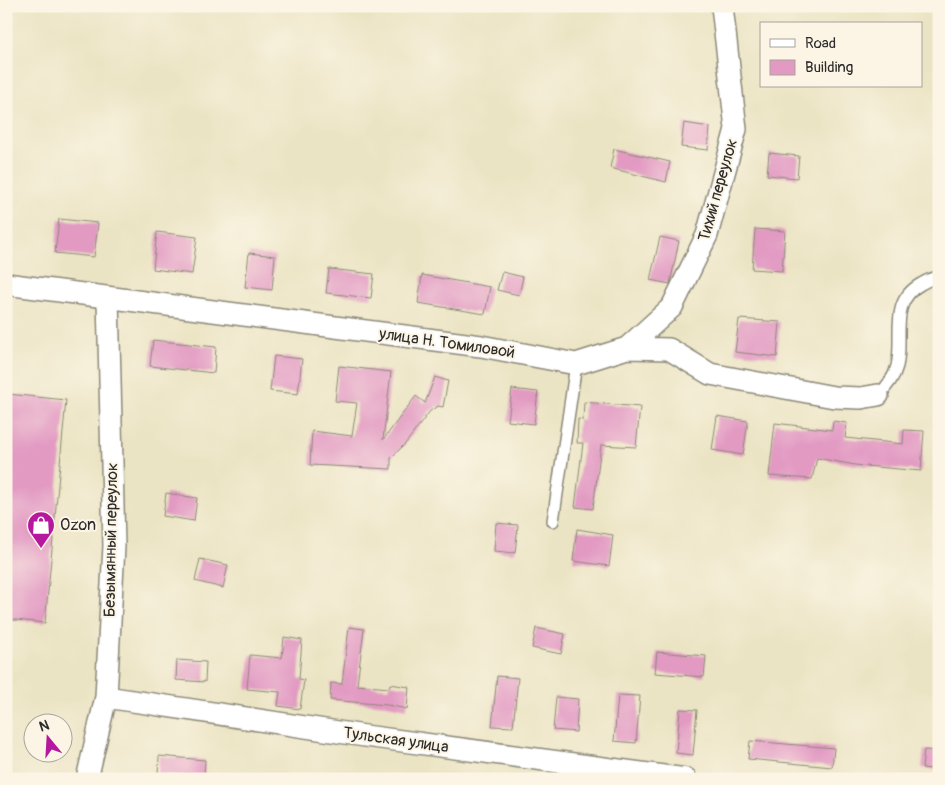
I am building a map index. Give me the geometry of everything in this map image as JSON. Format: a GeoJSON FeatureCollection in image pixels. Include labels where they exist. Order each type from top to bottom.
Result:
{"type":"FeatureCollection","features":[{"type":"Feature","properties":{"kind":"street","name":"Тихий переулок"},"geometry":{"type":"LineString","coordinates":[[628,348],[672,307],[710,225],[736,129],[722,6]]}},
{"type":"Feature","properties":{"kind":"street","name":"улица Н. Томиловой"},"geometry":{"type":"LineString","coordinates":[[6,284],[481,346],[576,364],[628,348],[669,349],[710,374],[719,376],[834,397],[861,398],[878,395]]}},
{"type":"Feature","properties":{"kind":"street","name":"Безымянный переулок"},"geometry":{"type":"LineString","coordinates":[[87,779],[106,697],[114,546],[108,298]]}},
{"type":"Feature","properties":{"kind":"street","name":"Тульская улица"},"geometry":{"type":"LineString","coordinates":[[106,697],[375,738],[686,779]]}},
{"type":"Feature","properties":{"kind":"lane"},"geometry":{"type":"LineString","coordinates":[[878,395],[887,387],[898,365],[899,312],[905,299],[912,288],[925,281],[939,277]]}},
{"type":"Feature","properties":{"kind":"lane"},"geometry":{"type":"LineString","coordinates":[[553,522],[576,364]]}},
{"type":"Feature","properties":{"kind":"building"},"geometry":{"type":"Polygon","coordinates":[[[684,123],[710,127],[708,150],[681,147],[684,123]]]}},
{"type":"Feature","properties":{"kind":"building"},"geometry":{"type":"Polygon","coordinates":[[[614,149],[670,162],[666,182],[610,168],[614,149]]]}},
{"type":"Feature","properties":{"kind":"building"},"geometry":{"type":"Polygon","coordinates":[[[769,153],[799,156],[797,178],[767,175],[769,153]]]}},
{"type":"Feature","properties":{"kind":"building"},"geometry":{"type":"Polygon","coordinates":[[[59,219],[98,223],[94,257],[55,253],[59,219]]]}},
{"type":"Feature","properties":{"kind":"building"},"geometry":{"type":"Polygon","coordinates":[[[755,229],[785,231],[782,271],[752,269],[755,229]]]}},
{"type":"Feature","properties":{"kind":"building"},"geometry":{"type":"Polygon","coordinates":[[[157,232],[197,237],[192,274],[153,269],[157,232]]]}},
{"type":"Feature","properties":{"kind":"building"},"geometry":{"type":"Polygon","coordinates":[[[660,237],[679,241],[670,284],[650,280],[660,237]]]}},
{"type":"Feature","properties":{"kind":"building"},"geometry":{"type":"Polygon","coordinates":[[[249,253],[275,256],[272,290],[245,287],[249,253]]]}},
{"type":"Feature","properties":{"kind":"building"},"geometry":{"type":"Polygon","coordinates":[[[329,269],[374,274],[371,298],[326,293],[329,269]]]}},
{"type":"Feature","properties":{"kind":"building"},"geometry":{"type":"Polygon","coordinates":[[[502,272],[523,277],[519,295],[497,290],[502,272]]]}},
{"type":"Feature","properties":{"kind":"building"},"geometry":{"type":"Polygon","coordinates":[[[422,275],[490,287],[485,314],[418,303],[422,275]]]}},
{"type":"Feature","properties":{"kind":"building"},"geometry":{"type":"Polygon","coordinates":[[[739,319],[780,322],[777,357],[735,352],[739,319]]]}},
{"type":"Feature","properties":{"kind":"building"},"geometry":{"type":"Polygon","coordinates":[[[153,340],[216,347],[214,373],[150,366],[153,340]]]}},
{"type":"Feature","properties":{"kind":"building"},"geometry":{"type":"Polygon","coordinates":[[[274,356],[302,359],[298,394],[270,391],[274,356]]]}},
{"type":"Feature","properties":{"kind":"building"},"geometry":{"type":"Polygon","coordinates":[[[339,366],[391,372],[383,440],[416,396],[425,403],[435,377],[448,381],[443,407],[438,406],[430,411],[406,443],[391,458],[391,469],[310,465],[312,431],[352,436],[357,403],[335,401],[339,366]]]}},
{"type":"Feature","properties":{"kind":"building"},"geometry":{"type":"Polygon","coordinates":[[[512,389],[538,392],[534,424],[508,421],[512,389]]]}},
{"type":"Feature","properties":{"kind":"building"},"geometry":{"type":"Polygon","coordinates":[[[8,394],[66,400],[45,623],[6,619],[6,416],[8,394]]]}},
{"type":"Feature","properties":{"kind":"building"},"geometry":{"type":"Polygon","coordinates":[[[584,402],[640,407],[636,447],[601,445],[593,509],[575,507],[583,443],[577,443],[578,419],[583,420],[584,402]]]}},
{"type":"Feature","properties":{"kind":"building"},"geometry":{"type":"Polygon","coordinates":[[[717,416],[748,421],[743,455],[712,450],[717,416]]]}},
{"type":"Feature","properties":{"kind":"building"},"geometry":{"type":"Polygon","coordinates":[[[833,421],[847,423],[845,438],[903,444],[904,430],[924,431],[921,471],[855,465],[817,458],[812,479],[769,476],[775,423],[832,430],[833,421]]]}},
{"type":"Feature","properties":{"kind":"building"},"geometry":{"type":"Polygon","coordinates":[[[166,493],[197,498],[194,521],[163,516],[166,493]]]}},
{"type":"Feature","properties":{"kind":"building"},"geometry":{"type":"Polygon","coordinates":[[[496,523],[518,525],[515,553],[494,551],[496,523]]]}},
{"type":"Feature","properties":{"kind":"building"},"geometry":{"type":"Polygon","coordinates":[[[577,529],[613,535],[609,566],[573,561],[577,529]]]}},
{"type":"Feature","properties":{"kind":"building"},"geometry":{"type":"Polygon","coordinates":[[[200,559],[228,565],[223,588],[195,581],[200,559]]]}},
{"type":"Feature","properties":{"kind":"building"},"geometry":{"type":"Polygon","coordinates":[[[349,627],[364,629],[357,685],[389,688],[390,684],[409,687],[407,709],[387,705],[330,700],[331,683],[342,684],[349,627]]]}},
{"type":"Feature","properties":{"kind":"building"},"geometry":{"type":"Polygon","coordinates":[[[536,628],[565,634],[561,654],[532,648],[536,628]]]}},
{"type":"Feature","properties":{"kind":"building"},"geometry":{"type":"Polygon","coordinates":[[[284,637],[302,640],[299,679],[304,680],[300,709],[278,706],[280,692],[247,689],[250,655],[282,658],[284,637]]]}},
{"type":"Feature","properties":{"kind":"building"},"geometry":{"type":"Polygon","coordinates":[[[657,652],[706,656],[704,677],[655,673],[657,652]]]}},
{"type":"Feature","properties":{"kind":"building"},"geometry":{"type":"Polygon","coordinates":[[[177,660],[206,662],[205,682],[176,680],[177,660]]]}},
{"type":"Feature","properties":{"kind":"building"},"geometry":{"type":"Polygon","coordinates":[[[497,676],[518,678],[513,727],[492,726],[497,676]]]}},
{"type":"Feature","properties":{"kind":"building"},"geometry":{"type":"Polygon","coordinates":[[[618,695],[640,696],[636,743],[614,741],[618,695]]]}},
{"type":"Feature","properties":{"kind":"building"},"geometry":{"type":"Polygon","coordinates":[[[556,697],[578,699],[576,732],[553,730],[556,697]]]}},
{"type":"Feature","properties":{"kind":"building"},"geometry":{"type":"Polygon","coordinates":[[[680,709],[697,710],[693,755],[676,753],[680,709]]]}},
{"type":"Feature","properties":{"kind":"building"},"geometry":{"type":"Polygon","coordinates":[[[750,741],[834,748],[832,767],[748,759],[750,741]]]}},
{"type":"Feature","properties":{"kind":"building"},"geometry":{"type":"Polygon","coordinates":[[[924,750],[939,751],[939,770],[922,768],[924,750]]]}},
{"type":"Feature","properties":{"kind":"building"},"geometry":{"type":"Polygon","coordinates":[[[159,756],[205,760],[204,778],[158,774],[159,756]]]}},
{"type":"Feature","properties":{"kind":"place","name":"Ozon"},"geometry":{"type":"Point","coordinates":[41,549]}}]}
